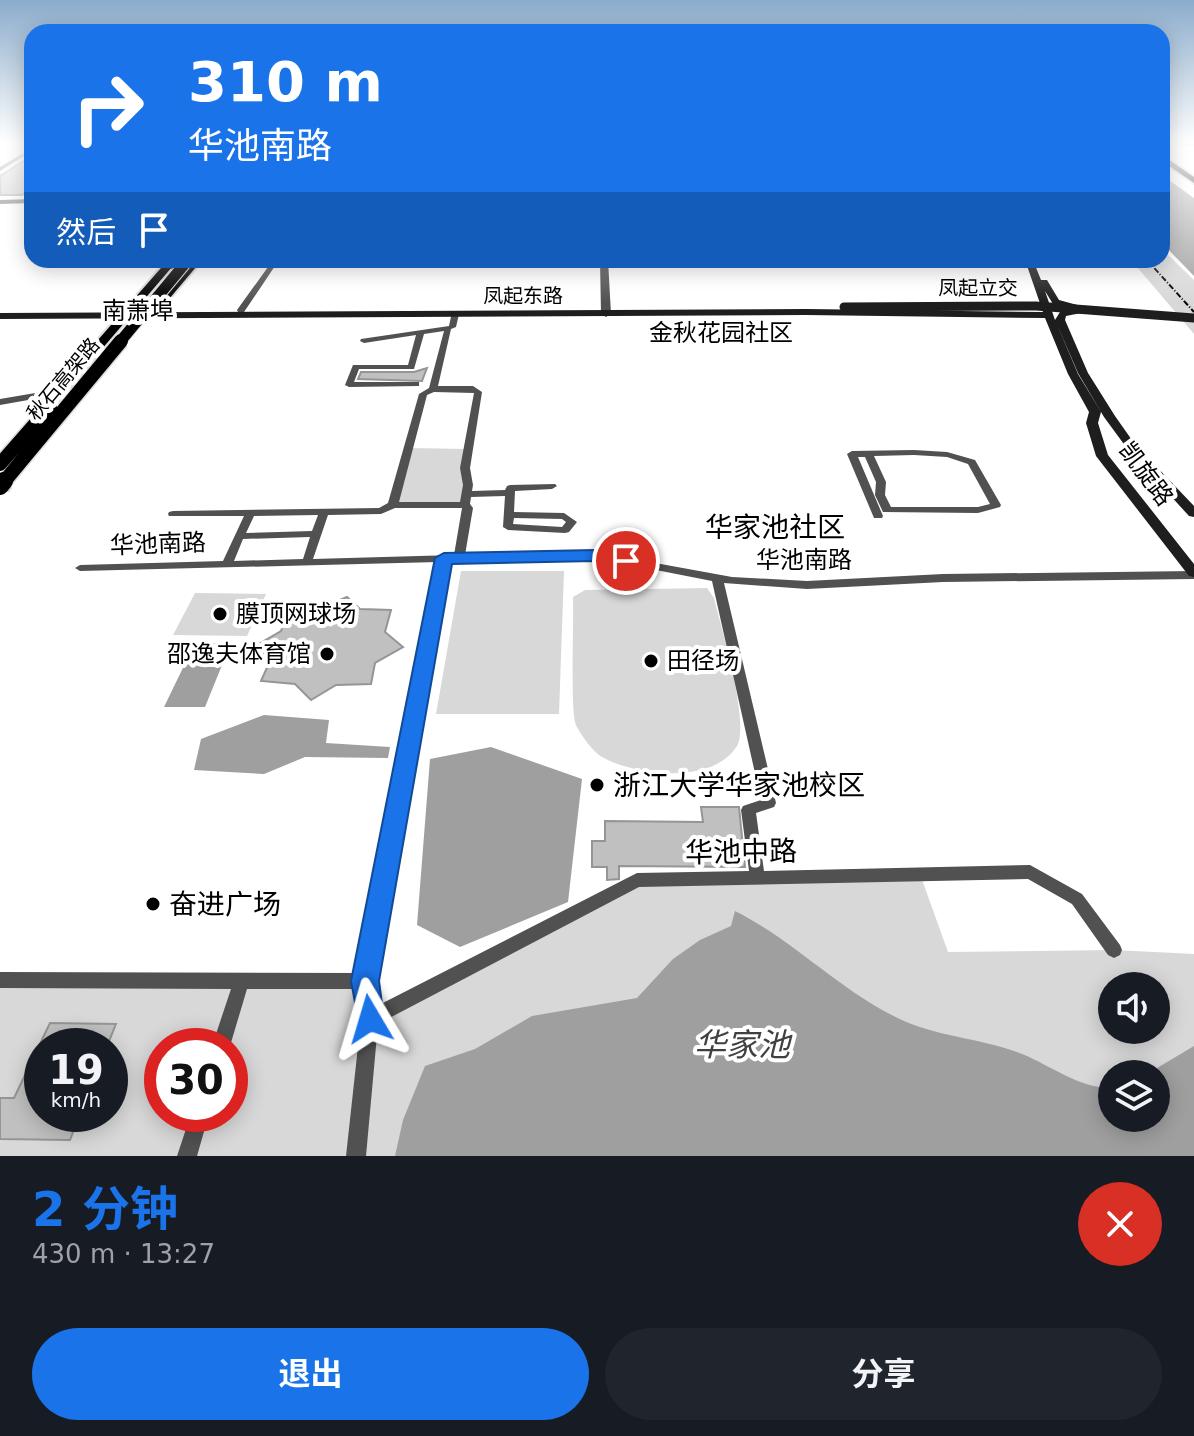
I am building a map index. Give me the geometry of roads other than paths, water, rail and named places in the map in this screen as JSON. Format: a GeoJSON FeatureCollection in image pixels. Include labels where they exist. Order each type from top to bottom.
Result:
{"type":"FeatureCollection","features":[{"type":"Feature","properties":{"kind":"highway","name":"秋石高架路"},"geometry":{"type":"LineString","coordinates":[[0,464],[169,268]]}},
{"type":"Feature","properties":{"kind":"highway","name":"秋石高架路"},"geometry":{"type":"LineString","coordinates":[[0,486],[185,268]]}},
{"type":"Feature","properties":{"kind":"main road"},"geometry":{"type":"LineString","coordinates":[[0,456],[169,268]]}},
{"type":"Feature","properties":{"kind":"main road"},"geometry":{"type":"LineString","coordinates":[[0,497],[185,268]]}},
{"type":"Feature","properties":{"kind":"main road","name":"凯旋路"},"geometry":{"type":"LineString","coordinates":[[1032,268],[1045,310],[1072,374],[1095,412],[1092,423],[1102,456],[1166,542],[1194,574]]}},
{"type":"Feature","properties":{"kind":"main road"},"geometry":{"type":"LineString","coordinates":[[1041,268],[1050,297],[1082,311]]}},
{"type":"Feature","properties":{"kind":"main road","name":"凤起东路"},"geometry":{"type":"LineString","coordinates":[[0,313],[455,314],[762,308],[1045,310]]}},
{"type":"Feature","properties":{"kind":"main road","name":"凤起立交"},"geometry":{"type":"LineString","coordinates":[[762,308],[1082,311],[1194,320]]}},
{"type":"Feature","properties":{"kind":"main road","name":"凤起立交"},"geometry":{"type":"LineString","coordinates":[[806,312],[846,309]]}},
{"type":"Feature","properties":{"kind":"main road","name":"凤起东路"},"geometry":{"type":"LineString","coordinates":[[147,312],[1045,310]]}},
{"type":"Feature","properties":{"kind":"main road"},"geometry":{"type":"LineString","coordinates":[[1082,311],[1063,314],[1060,320],[1083,373],[1130,445],[1194,513]]}},
{"type":"Feature","properties":{"kind":"street"},"geometry":{"type":"LineString","coordinates":[[0,202],[24,201]]}},
{"type":"Feature","properties":{"kind":"street"},"geometry":{"type":"LineString","coordinates":[[241,310],[270,268]]}},
{"type":"Feature","properties":{"kind":"street"},"geometry":{"type":"LineString","coordinates":[[604,268],[606,312]]}},
{"type":"Feature","properties":{"kind":"street"},"geometry":{"type":"LineString","coordinates":[[364,341],[452,327],[455,314]]}},
{"type":"Feature","properties":{"kind":"street"},"geometry":{"type":"LineString","coordinates":[[433,389],[448,328]]}},
{"type":"Feature","properties":{"kind":"street"},"geometry":{"type":"LineString","coordinates":[[416,384],[349,385],[356,367],[411,367],[421,332]]}},
{"type":"Feature","properties":{"kind":"street"},"geometry":{"type":"LineString","coordinates":[[356,1156],[370,1019],[365,981],[452,558],[468,508],[465,468],[478,392],[473,389],[433,389],[423,394],[393,505]]}},
{"type":"Feature","properties":{"kind":"street"},"geometry":{"type":"LineString","coordinates":[[0,402],[59,392]]}},
{"type":"Feature","properties":{"kind":"street"},"geometry":{"type":"LineString","coordinates":[[868,454],[881,482],[880,495],[887,510],[978,510],[996,505],[972,462],[966,458],[934,454],[868,454],[852,454],[878,516]]}},
{"type":"Feature","properties":{"kind":"street"},"geometry":{"type":"LineString","coordinates":[[509,515],[564,516],[572,522],[565,530],[511,528],[508,525],[510,493],[513,486],[552,486]]}},
{"type":"Feature","properties":{"kind":"street"},"geometry":{"type":"LineString","coordinates":[[173,514],[381,511],[393,505],[510,493]]}},
{"type":"Feature","properties":{"kind":"street"},"geometry":{"type":"LineString","coordinates":[[307,562],[324,512]]}},
{"type":"Feature","properties":{"kind":"street"},"geometry":{"type":"LineString","coordinates":[[227,564],[250,513]]}},
{"type":"Feature","properties":{"kind":"street"},"geometry":{"type":"LineString","coordinates":[[239,536],[316,534]]}},
{"type":"Feature","properties":{"kind":"street","name":"华池南路"},"geometry":{"type":"LineString","coordinates":[[80,568],[595,555],[717,578],[807,585],[943,578],[1194,574]]}},
{"type":"Feature","properties":{"kind":"street"},"geometry":{"type":"LineString","coordinates":[[717,578],[769,803],[748,810],[757,877]]}},
{"type":"Feature","properties":{"kind":"street","name":"华池中路"},"geometry":{"type":"LineString","coordinates":[[370,1019],[637,880],[1030,872],[1077,899],[1114,950]]}},
{"type":"Feature","properties":{"kind":"street"},"geometry":{"type":"LineString","coordinates":[[0,980],[365,981]]}},
{"type":"Feature","properties":{"kind":"street"},"geometry":{"type":"LineString","coordinates":[[227,1028],[241,982]]}},
{"type":"Feature","properties":{"kind":"street"},"geometry":{"type":"LineString","coordinates":[[187,1156],[194,1132]]}},
{"type":"Feature","properties":{"kind":"water"},"geometry":{"type":"Polygon","coordinates":[[[1170,195],[1190,195],[1194,198],[1194,276],[1170,251],[1170,195]]]}},
{"type":"Feature","properties":{"kind":"water"},"geometry":{"type":"Polygon","coordinates":[[[195,643],[231,643],[205,707],[164,707],[195,643]]]}},
{"type":"Feature","properties":{"kind":"water"},"geometry":{"type":"Polygon","coordinates":[[[264,715],[329,720],[326,743],[390,747],[388,758],[305,757],[264,774],[194,770],[201,739],[264,715]]]}},
{"type":"Feature","properties":{"kind":"water"},"geometry":{"type":"Polygon","coordinates":[[[491,747],[582,779],[568,902],[460,947],[417,925],[430,759],[491,747]]]}},
{"type":"Feature","properties":{"kind":"water","name":"华家池"},"geometry":{"type":"Polygon","coordinates":[[[735,911],[778,937],[860,997],[904,1021],[1008,1049],[1076,1080],[1098,1086],[1098,1132],[1170,1132],[1170,1060],[1194,1046],[1194,1156],[395,1156],[403,1120],[425,1066],[475,1049],[532,1016],[637,998],[673,959],[700,940],[731,926],[735,911]]]}},
{"type":"Feature","properties":{"kind":"railway"},"geometry":{"type":"LineString","coordinates":[[1154,268],[1194,312]]}},
{"type":"Feature","properties":{"kind":"place","name":"膜顶网球场"},"geometry":{"type":"Point","coordinates":[220,614]}},
{"type":"Feature","properties":{"kind":"place","name":"邵逸夫体育馆"},"geometry":{"type":"Point","coordinates":[327,654]}},
{"type":"Feature","properties":{"kind":"place","name":"田径场"},"geometry":{"type":"Point","coordinates":[651,661]}},
{"type":"Feature","properties":{"kind":"place","name":"浙江大学华家池校区"},"geometry":{"type":"Point","coordinates":[597,785]}},
{"type":"Feature","properties":{"kind":"place","name":"奋进广场"},"geometry":{"type":"Point","coordinates":[153,904]}},
{"type":"Feature","properties":{"kind":"district","name":"南萧埠"},"geometry":{"type":"Point","coordinates":[138,311]}},
{"type":"Feature","properties":{"kind":"district","name":"金秋花园社区"},"geometry":{"type":"Point","coordinates":[721,333]}},
{"type":"Feature","properties":{"kind":"district","name":"华家池社区"},"geometry":{"type":"Point","coordinates":[775,527]}}]}
